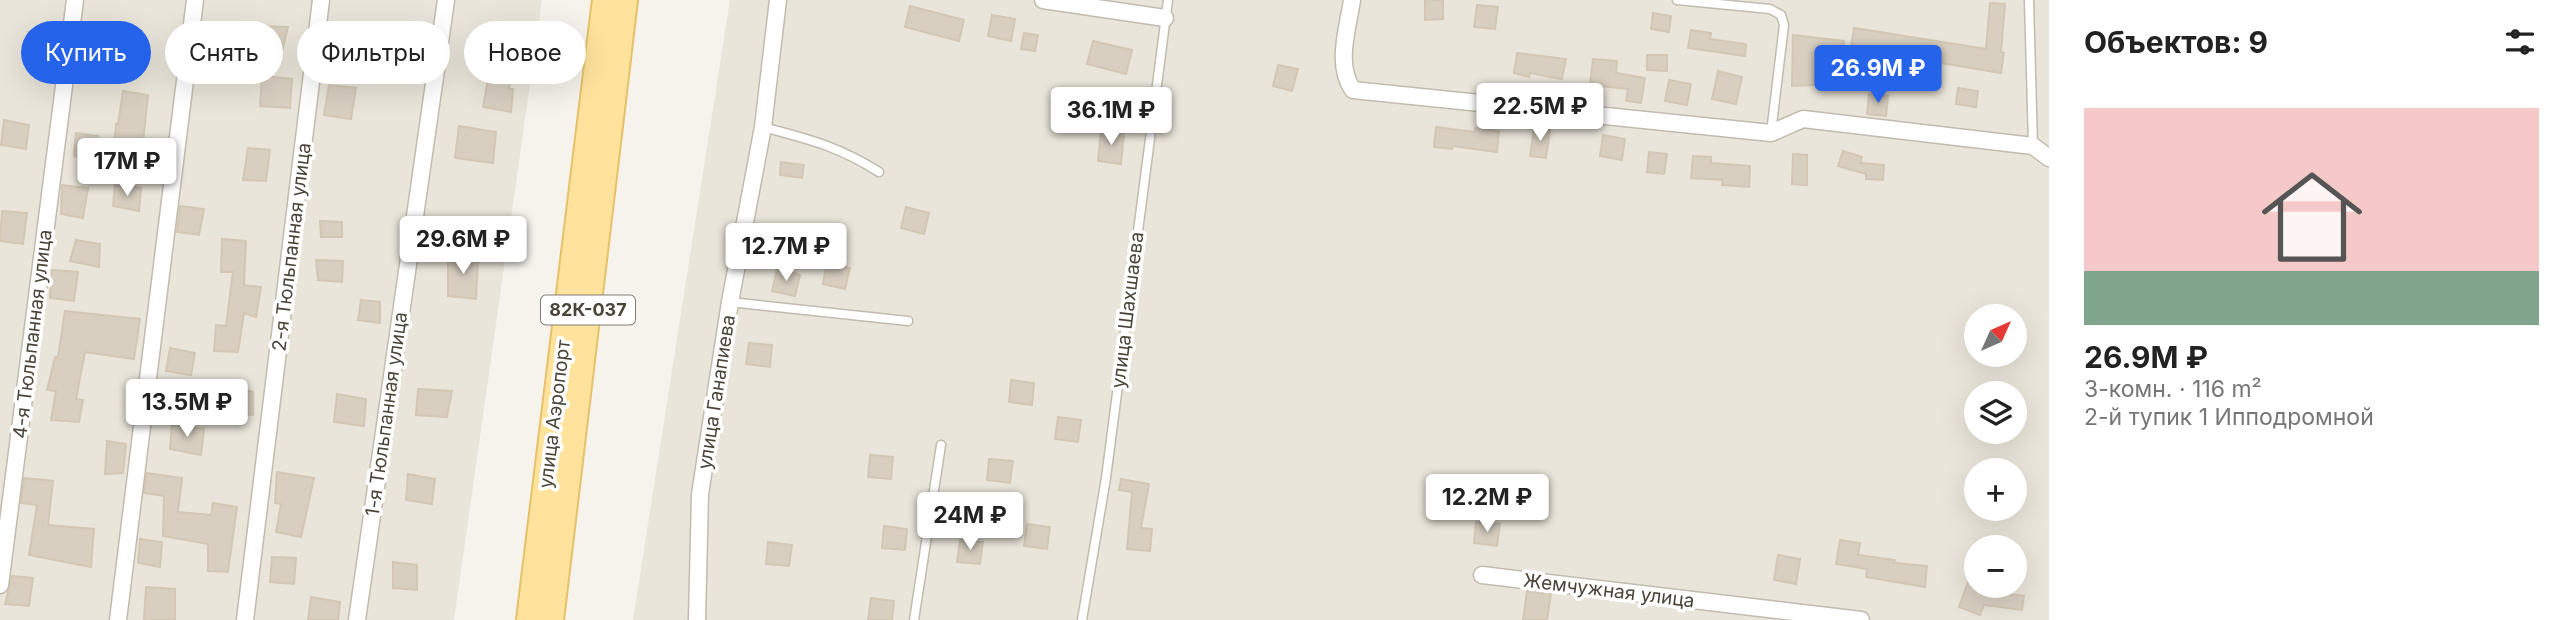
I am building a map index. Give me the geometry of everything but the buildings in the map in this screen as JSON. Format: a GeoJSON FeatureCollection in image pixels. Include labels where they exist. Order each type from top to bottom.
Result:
{"type":"FeatureCollection","features":[{"type":"Feature","properties":{"kind":"main road","name":"улица Аэропорт"},"geometry":{"type":"LineString","coordinates":[[529,620],[605,0]]}},
{"type":"Feature","properties":{"kind":"main road","name":"улица Аэропорт"},"geometry":{"type":"LineString","coordinates":[[551,620],[625,0]]}},
{"type":"Feature","properties":{"kind":"street","name":"4-я Тюльпанная улица"},"geometry":{"type":"LineString","coordinates":[[0,585],[75,0]]}},
{"type":"Feature","properties":{"kind":"street"},"geometry":{"type":"LineString","coordinates":[[118,620],[195,0]]}},
{"type":"Feature","properties":{"kind":"street","name":"2-я Тюльпанная улица"},"geometry":{"type":"LineString","coordinates":[[245,620],[321,0]]}},
{"type":"Feature","properties":{"kind":"street","name":"1-я Тюльпанная улица"},"geometry":{"type":"LineString","coordinates":[[357,620],[446,0]]}},
{"type":"Feature","properties":{"kind":"street","name":"улица Ганапиева"},"geometry":{"type":"LineString","coordinates":[[697,620],[700,494],[730,302],[763,127],[778,0]]}},
{"type":"Feature","properties":{"kind":"street"},"geometry":{"type":"LineString","coordinates":[[1044,0],[1165,18]]}},
{"type":"Feature","properties":{"kind":"street"},"geometry":{"type":"LineString","coordinates":[[1353,0],[1343,65],[1345,79],[1353,90],[1772,133],[1803,119],[2033,146],[2049,158]]}},
{"type":"Feature","properties":{"kind":"street","name":"Жемчужная улица"},"geometry":{"type":"LineString","coordinates":[[1482,575],[1861,620]]}},
{"type":"Feature","properties":{"kind":"lane","name":"улица Шахшаева"},"geometry":{"type":"LineString","coordinates":[[1082,620],[1106,478],[1168,0]]}},
{"type":"Feature","properties":{"kind":"lane"},"geometry":{"type":"LineString","coordinates":[[1676,0],[1770,9],[1781,15],[1784,25],[1772,133]]}},
{"type":"Feature","properties":{"kind":"lane"},"geometry":{"type":"LineString","coordinates":[[2029,0],[2033,146]]}},
{"type":"Feature","properties":{"kind":"lane"},"geometry":{"type":"LineString","coordinates":[[763,127],[816,141],[850,154],[878,172]]}},
{"type":"Feature","properties":{"kind":"lane"},"geometry":{"type":"LineString","coordinates":[[730,302],[908,321]]}},
{"type":"Feature","properties":{"kind":"lane"},"geometry":{"type":"LineString","coordinates":[[914,620],[941,445]]}},
{"type":"Feature","properties":{"kind":"shaded area"},"geometry":{"type":"Polygon","coordinates":[[[0,0],[542,0],[539,21],[464,21],[464,84],[530,84],[454,620],[0,620],[0,0]]]}},
{"type":"Feature","properties":{"kind":"shaded area"},"geometry":{"type":"Polygon","coordinates":[[[730,0],[2049,0],[2049,620],[633,620],[730,0]]]}}]}
